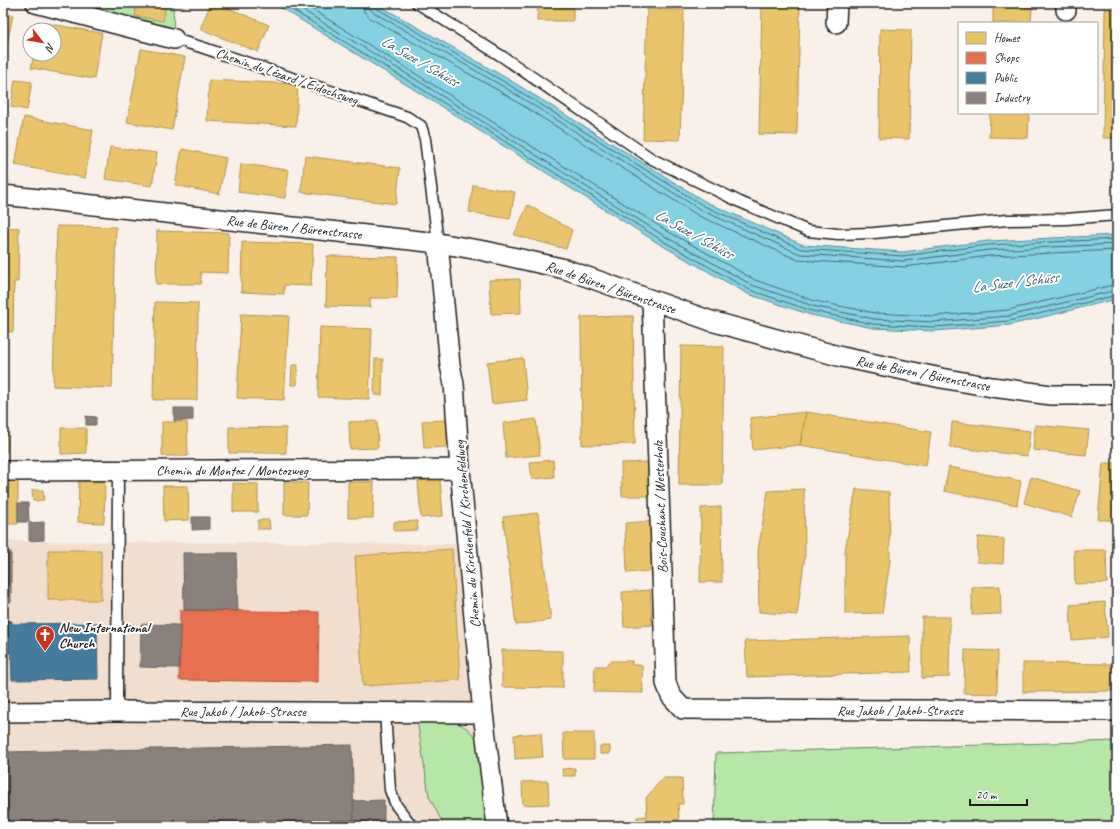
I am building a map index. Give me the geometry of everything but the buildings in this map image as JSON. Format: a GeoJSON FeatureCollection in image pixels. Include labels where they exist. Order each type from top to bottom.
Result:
{"type":"FeatureCollection","features":[{"type":"Feature","properties":{"kind":"street","name":"Chemin du Lézard / Eidochsweg"},"geometry":{"type":"LineString","coordinates":[[36,3],[174,39]]}},
{"type":"Feature","properties":{"kind":"street"},"geometry":{"type":"LineString","coordinates":[[836,23],[837,3]]}},
{"type":"Feature","properties":{"kind":"street","name":"Rue de Büren / Bürenstrasse"},"geometry":{"type":"LineString","coordinates":[[3,195],[438,243],[498,253],[565,269],[711,321],[836,355],[941,378],[1051,395],[1117,395]]}},
{"type":"Feature","properties":{"kind":"street","name":"Chemin du Kirchenfeld / Kirchenfeldweg"},"geometry":{"type":"LineString","coordinates":[[438,243],[450,365],[454,384],[460,469],[483,713],[496,826]]}},
{"type":"Feature","properties":{"kind":"street","name":"Bois-Couchant / Westerholz"},"geometry":{"type":"LineString","coordinates":[[652,300],[666,683],[671,696],[683,709]]}},
{"type":"Feature","properties":{"kind":"street","name":"Chemin du Montoz / Montozweg"},"geometry":{"type":"LineString","coordinates":[[3,471],[460,469]]}},
{"type":"Feature","properties":{"kind":"street","name":"Rue Jakob / Jakob-Strasse"},"geometry":{"type":"LineString","coordinates":[[683,709],[1117,712]]}},
{"type":"Feature","properties":{"kind":"street","name":"Rue Jakob / Jakob-Strasse"},"geometry":{"type":"LineString","coordinates":[[3,712],[117,710],[483,713]]}},
{"type":"Feature","properties":{"kind":"lane"},"geometry":{"type":"LineString","coordinates":[[416,3],[503,57],[652,159],[740,202],[808,231],[838,234],[874,233],[1007,220],[1066,219],[1117,215]]}},
{"type":"Feature","properties":{"kind":"lane","name":"Chemin du Lézard / Eidochsweg"},"geometry":{"type":"LineString","coordinates":[[174,39],[200,46],[408,116],[419,124],[425,139],[438,243]]}},
{"type":"Feature","properties":{"kind":"lane"},"geometry":{"type":"LineString","coordinates":[[117,710],[118,471]]}},
{"type":"Feature","properties":{"kind":"lane"},"geometry":{"type":"LineString","coordinates":[[385,712],[390,790],[396,805],[412,826]]}},
{"type":"Feature","properties":{"kind":"shaded area"},"geometry":{"type":"Polygon","coordinates":[[[3,541],[456,544],[497,826],[3,826],[3,541]]]}},
{"type":"Feature","properties":{"kind":"green space"},"geometry":{"type":"Polygon","coordinates":[[[36,3],[173,3],[174,39],[36,3]]]}},
{"type":"Feature","properties":{"kind":"green space"},"geometry":{"type":"Polygon","coordinates":[[[417,720],[443,720],[458,723],[471,732],[477,740],[488,826],[444,826],[429,796],[417,720]]]}},
{"type":"Feature","properties":{"kind":"green space"},"geometry":{"type":"Polygon","coordinates":[[[1117,741],[1117,826],[714,826],[716,753],[1117,741]]]}},
{"type":"Feature","properties":{"kind":"water","name":"La Suze / Schüss"},"geometry":{"type":"Polygon","coordinates":[[[273,3],[375,3],[508,79],[706,202],[803,245],[903,252],[988,241],[1117,235],[1117,299],[1010,325],[934,331],[873,328],[811,315],[748,294],[661,245],[410,87],[273,3]]]}},
{"type":"Feature","properties":{"kind":"place","name":"New International Church"},"geometry":{"type":"Point","coordinates":[45,652]}}]}
